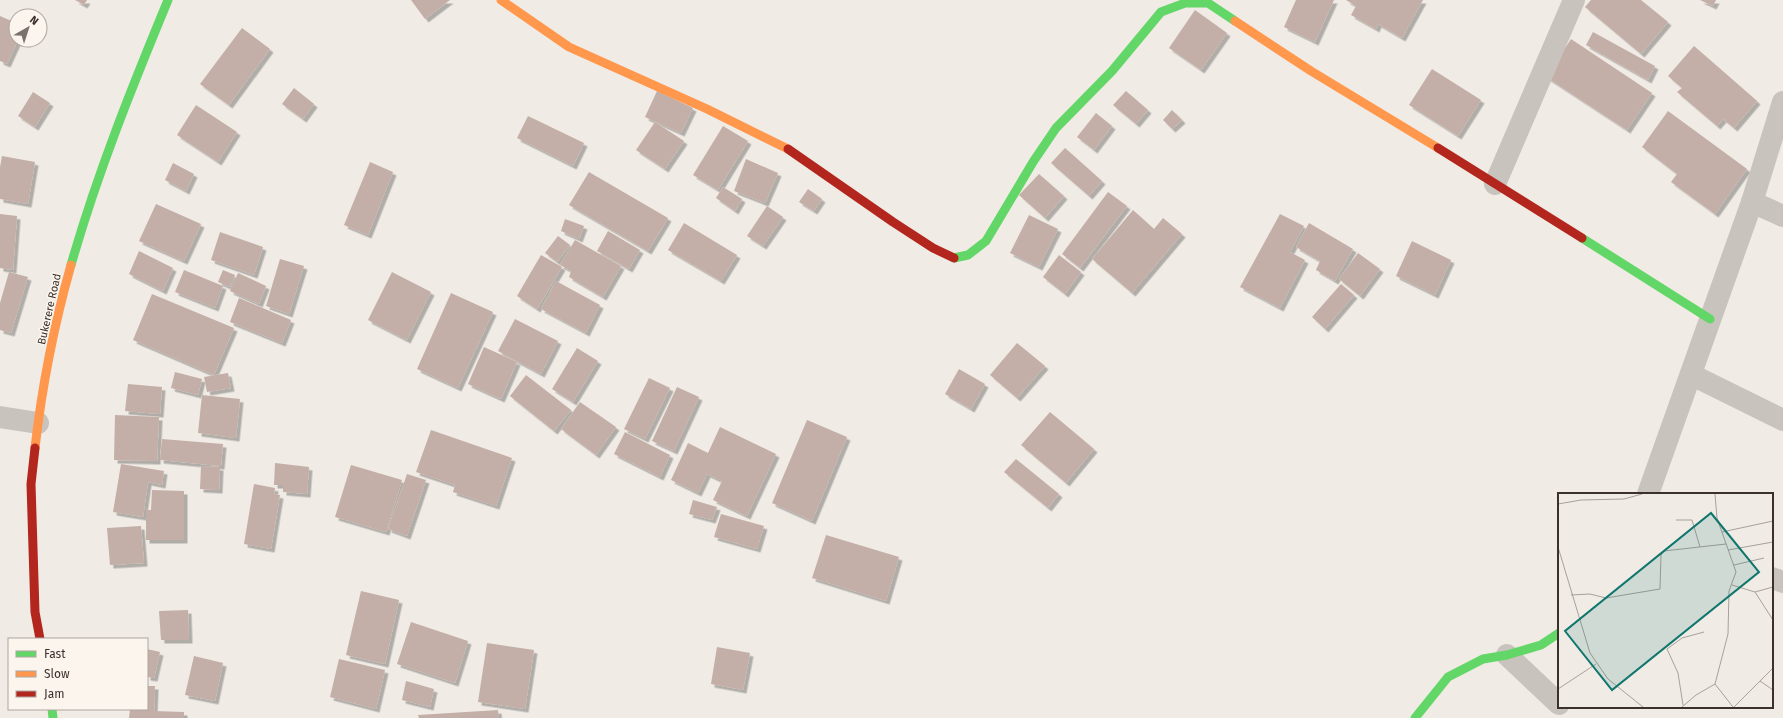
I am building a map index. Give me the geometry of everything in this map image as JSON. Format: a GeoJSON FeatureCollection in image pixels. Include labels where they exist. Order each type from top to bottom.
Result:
{"type":"FeatureCollection","features":[{"type":"Feature","properties":{"kind":"street","name":"Bukerere Road"},"geometry":{"type":"LineString","coordinates":[[40,638],[35,612],[31,484],[38,423],[57,316],[86,213],[133,84],[168,0]]}},
{"type":"Feature","properties":{"kind":"street"},"geometry":{"type":"LineString","coordinates":[[501,0],[569,47],[707,109],[786,148],[893,222],[933,248],[954,258],[968,255],[986,241],[1033,162],[1056,128],[1112,71],[1162,12],[1185,3],[1208,3],[1310,71],[1495,184],[1710,319]]}},
{"type":"Feature","properties":{"kind":"street"},"geometry":{"type":"LineString","coordinates":[[1495,184],[1574,0]]}},
{"type":"Feature","properties":{"kind":"street"},"geometry":{"type":"LineString","coordinates":[[1648,493],[1692,375],[1710,319],[1752,202],[1783,102]]}},
{"type":"Feature","properties":{"kind":"street"},"geometry":{"type":"LineString","coordinates":[[1752,202],[1783,216]]}},
{"type":"Feature","properties":{"kind":"street"},"geometry":{"type":"LineString","coordinates":[[1692,375],[1783,420]]}},
{"type":"Feature","properties":{"kind":"street"},"geometry":{"type":"LineString","coordinates":[[0,417],[38,423]]}},
{"type":"Feature","properties":{"kind":"street"},"geometry":{"type":"LineString","coordinates":[[1773,578],[1783,582]]}},
{"type":"Feature","properties":{"kind":"street"},"geometry":{"type":"LineString","coordinates":[[1415,718],[1448,677],[1483,659],[1507,655],[1541,645],[1558,634]]}},
{"type":"Feature","properties":{"kind":"street"},"geometry":{"type":"LineString","coordinates":[[1507,655],[1558,703]]}},
{"type":"Feature","properties":{"kind":"street"},"geometry":{"type":"LineString","coordinates":[[1563,708],[1571,718]]}},
{"type":"Feature","properties":{"kind":"building"},"geometry":{"type":"Polygon","coordinates":[[[75,0],[87,0],[84,5],[75,0]]]}},
{"type":"Feature","properties":{"kind":"building"},"geometry":{"type":"Polygon","coordinates":[[[411,0],[450,0],[425,19],[411,0]]]}},
{"type":"Feature","properties":{"kind":"building"},"geometry":{"type":"Polygon","coordinates":[[[1296,0],[1334,0],[1315,42],[1284,27],[1296,0]]]}},
{"type":"Feature","properties":{"kind":"building"},"geometry":{"type":"Polygon","coordinates":[[[1346,0],[1423,0],[1402,38],[1378,24],[1376,29],[1351,15],[1356,6],[1346,0]]]}},
{"type":"Feature","properties":{"kind":"building"},"geometry":{"type":"Polygon","coordinates":[[[1591,0],[1641,0],[1668,22],[1641,54],[1585,7],[1591,0]]]}},
{"type":"Feature","properties":{"kind":"building"},"geometry":{"type":"Polygon","coordinates":[[[1700,0],[1716,0],[1713,6],[1700,0]]]}},
{"type":"Feature","properties":{"kind":"building"},"geometry":{"type":"Polygon","coordinates":[[[1195,10],[1227,33],[1201,70],[1169,48],[1195,10]]]}},
{"type":"Feature","properties":{"kind":"building"},"geometry":{"type":"Polygon","coordinates":[[[0,16],[8,20],[8,48],[14,48],[7,64],[0,61],[0,16]]]}},
{"type":"Feature","properties":{"kind":"building"},"geometry":{"type":"Polygon","coordinates":[[[242,28],[270,49],[229,105],[200,84],[242,28]]]}},
{"type":"Feature","properties":{"kind":"building"},"geometry":{"type":"Polygon","coordinates":[[[1593,32],[1655,66],[1648,80],[1586,45],[1593,32]]]}},
{"type":"Feature","properties":{"kind":"building"},"geometry":{"type":"Polygon","coordinates":[[[1571,39],[1652,93],[1627,130],[1546,77],[1571,39]]]}},
{"type":"Feature","properties":{"kind":"building"},"geometry":{"type":"Polygon","coordinates":[[[1694,46],[1757,101],[1734,128],[1723,119],[1717,126],[1677,92],[1682,88],[1668,76],[1694,46]]]}},
{"type":"Feature","properties":{"kind":"building"},"geometry":{"type":"Polygon","coordinates":[[[1432,69],[1481,100],[1458,136],[1409,105],[1432,69]]]}},
{"type":"Feature","properties":{"kind":"building"},"geometry":{"type":"Polygon","coordinates":[[[294,88],[314,104],[303,119],[282,104],[294,88]]]}},
{"type":"Feature","properties":{"kind":"building"},"geometry":{"type":"Polygon","coordinates":[[[657,91],[693,108],[681,133],[645,117],[657,91]]]}},
{"type":"Feature","properties":{"kind":"building"},"geometry":{"type":"Polygon","coordinates":[[[1126,91],[1148,110],[1136,124],[1113,105],[1126,91]]]}},
{"type":"Feature","properties":{"kind":"building"},"geometry":{"type":"Polygon","coordinates":[[[33,92],[50,103],[35,127],[18,116],[33,92]]]}},
{"type":"Feature","properties":{"kind":"building"},"geometry":{"type":"Polygon","coordinates":[[[196,105],[237,132],[218,162],[177,135],[196,105]]]}},
{"type":"Feature","properties":{"kind":"building"},"geometry":{"type":"Polygon","coordinates":[[[1172,110],[1182,120],[1172,129],[1163,120],[1172,110]]]}},
{"type":"Feature","properties":{"kind":"building"},"geometry":{"type":"Polygon","coordinates":[[[1668,111],[1747,169],[1715,214],[1671,182],[1677,174],[1642,147],[1668,111]]]}},
{"type":"Feature","properties":{"kind":"building"},"geometry":{"type":"Polygon","coordinates":[[[1096,113],[1112,126],[1094,150],[1077,137],[1096,113]]]}},
{"type":"Feature","properties":{"kind":"building"},"geometry":{"type":"Polygon","coordinates":[[[528,116],[584,143],[573,166],[517,138],[528,116]]]}},
{"type":"Feature","properties":{"kind":"building"},"geometry":{"type":"Polygon","coordinates":[[[655,122],[684,141],[665,169],[636,150],[655,122]]]}},
{"type":"Feature","properties":{"kind":"building"},"geometry":{"type":"Polygon","coordinates":[[[723,126],[748,141],[718,190],[693,175],[723,126]]]}},
{"type":"Feature","properties":{"kind":"building"},"geometry":{"type":"Polygon","coordinates":[[[1065,148],[1102,181],[1089,196],[1051,163],[1065,148]]]}},
{"type":"Feature","properties":{"kind":"building"},"geometry":{"type":"Polygon","coordinates":[[[2,156],[35,162],[28,204],[0,199],[0,167],[2,156]]]}},
{"type":"Feature","properties":{"kind":"building"},"geometry":{"type":"Polygon","coordinates":[[[746,159],[778,173],[765,203],[734,191],[746,159]]]}},
{"type":"Feature","properties":{"kind":"building"},"geometry":{"type":"Polygon","coordinates":[[[370,162],[393,172],[368,235],[344,225],[370,162]]]}},
{"type":"Feature","properties":{"kind":"building"},"geometry":{"type":"Polygon","coordinates":[[[173,163],[194,174],[186,191],[165,180],[173,163]]]}},
{"type":"Feature","properties":{"kind":"building"},"geometry":{"type":"Polygon","coordinates":[[[589,172],[668,218],[648,251],[569,205],[589,172]]]}},
{"type":"Feature","properties":{"kind":"building"},"geometry":{"type":"Polygon","coordinates":[[[1039,174],[1064,196],[1045,218],[1019,195],[1039,174]]]}},
{"type":"Feature","properties":{"kind":"building"},"geometry":{"type":"Polygon","coordinates":[[[723,187],[742,199],[735,211],[716,198],[723,187]]]}},
{"type":"Feature","properties":{"kind":"building"},"geometry":{"type":"Polygon","coordinates":[[[808,189],[822,199],[814,211],[799,202],[808,189]]]}},
{"type":"Feature","properties":{"kind":"building"},"geometry":{"type":"Polygon","coordinates":[[[1108,192],[1127,206],[1080,268],[1062,254],[1108,192]]]}},
{"type":"Feature","properties":{"kind":"building"},"geometry":{"type":"Polygon","coordinates":[[[156,204],[201,224],[184,261],[139,241],[156,204]]]}},
{"type":"Feature","properties":{"kind":"building"},"geometry":{"type":"Polygon","coordinates":[[[767,206],[783,217],[763,246],[747,236],[767,206]]]}},
{"type":"Feature","properties":{"kind":"building"},"geometry":{"type":"Polygon","coordinates":[[[1133,210],[1154,229],[1163,218],[1182,234],[1132,293],[1092,259],[1133,210]]]}},
{"type":"Feature","properties":{"kind":"building"},"geometry":{"type":"Polygon","coordinates":[[[0,214],[17,216],[13,270],[0,268],[0,214]]]}},
{"type":"Feature","properties":{"kind":"building"},"geometry":{"type":"Polygon","coordinates":[[[1280,214],[1304,226],[1290,252],[1305,260],[1280,308],[1240,287],[1280,214]]]}},
{"type":"Feature","properties":{"kind":"building"},"geometry":{"type":"Polygon","coordinates":[[[1029,215],[1058,229],[1039,267],[1010,253],[1029,215]]]}},
{"type":"Feature","properties":{"kind":"building"},"geometry":{"type":"Polygon","coordinates":[[[565,219],[584,226],[579,239],[561,231],[565,219]]]}},
{"type":"Feature","properties":{"kind":"building"},"geometry":{"type":"Polygon","coordinates":[[[684,223],[737,255],[721,281],[668,250],[684,223]]]}},
{"type":"Feature","properties":{"kind":"building"},"geometry":{"type":"Polygon","coordinates":[[[1309,223],[1353,249],[1335,281],[1316,270],[1320,261],[1296,247],[1309,223]]]}},
{"type":"Feature","properties":{"kind":"building"},"geometry":{"type":"Polygon","coordinates":[[[608,231],[640,250],[629,269],[597,251],[608,231]]]}},
{"type":"Feature","properties":{"kind":"building"},"geometry":{"type":"Polygon","coordinates":[[[220,232],[263,247],[254,275],[211,260],[220,232]]]}},
{"type":"Feature","properties":{"kind":"building"},"geometry":{"type":"Polygon","coordinates":[[[558,236],[570,245],[557,262],[545,253],[558,236]]]}},
{"type":"Feature","properties":{"kind":"building"},"geometry":{"type":"Polygon","coordinates":[[[575,240],[621,266],[603,297],[569,277],[571,271],[560,265],[575,240]]]}},
{"type":"Feature","properties":{"kind":"building"},"geometry":{"type":"Polygon","coordinates":[[[1412,241],[1451,260],[1435,295],[1396,276],[1412,241]]]}},
{"type":"Feature","properties":{"kind":"building"},"geometry":{"type":"Polygon","coordinates":[[[139,251],[173,268],[163,291],[129,274],[139,251]]]}},
{"type":"Feature","properties":{"kind":"building"},"geometry":{"type":"Polygon","coordinates":[[[1358,253],[1380,269],[1360,296],[1339,279],[1358,253]]]}},
{"type":"Feature","properties":{"kind":"building"},"geometry":{"type":"Polygon","coordinates":[[[541,255],[562,267],[537,309],[517,296],[541,255]]]}},
{"type":"Feature","properties":{"kind":"building"},"geometry":{"type":"Polygon","coordinates":[[[1059,255],[1081,272],[1065,294],[1043,277],[1059,255]]]}},
{"type":"Feature","properties":{"kind":"building"},"geometry":{"type":"Polygon","coordinates":[[[280,259],[304,266],[289,314],[266,306],[280,259]]]}},
{"type":"Feature","properties":{"kind":"building"},"geometry":{"type":"Polygon","coordinates":[[[184,270],[223,286],[215,308],[175,292],[184,270]]]}},
{"type":"Feature","properties":{"kind":"building"},"geometry":{"type":"Polygon","coordinates":[[[223,270],[235,275],[230,287],[218,282],[223,270]]]}},
{"type":"Feature","properties":{"kind":"building"},"geometry":{"type":"Polygon","coordinates":[[[9,272],[28,277],[11,333],[0,330],[0,303],[9,272]]]}},
{"type":"Feature","properties":{"kind":"building"},"geometry":{"type":"Polygon","coordinates":[[[392,272],[431,292],[407,340],[368,320],[392,272]]]}},
{"type":"Feature","properties":{"kind":"building"},"geometry":{"type":"Polygon","coordinates":[[[238,273],[266,286],[259,304],[230,291],[238,273]]]}},
{"type":"Feature","properties":{"kind":"building"},"geometry":{"type":"Polygon","coordinates":[[[556,281],[600,305],[586,333],[541,309],[556,281]]]}},
{"type":"Feature","properties":{"kind":"building"},"geometry":{"type":"Polygon","coordinates":[[[1341,284],[1354,295],[1325,329],[1312,317],[1341,284]]]}},
{"type":"Feature","properties":{"kind":"building"},"geometry":{"type":"Polygon","coordinates":[[[451,293],[493,312],[458,388],[417,369],[451,293]]]}},
{"type":"Feature","properties":{"kind":"building"},"geometry":{"type":"Polygon","coordinates":[[[152,294],[234,328],[214,375],[133,340],[152,294]]]}},
{"type":"Feature","properties":{"kind":"building"},"geometry":{"type":"Polygon","coordinates":[[[239,298],[291,320],[282,343],[230,322],[239,298]]]}},
{"type":"Feature","properties":{"kind":"building"},"geometry":{"type":"Polygon","coordinates":[[[515,319],[558,341],[541,374],[498,351],[515,319]]]}},
{"type":"Feature","properties":{"kind":"building"},"geometry":{"type":"Polygon","coordinates":[[[1017,343],[1045,366],[1017,398],[990,375],[1017,343]]]}},
{"type":"Feature","properties":{"kind":"building"},"geometry":{"type":"Polygon","coordinates":[[[484,347],[517,362],[501,399],[468,384],[484,347]]]}},
{"type":"Feature","properties":{"kind":"building"},"geometry":{"type":"Polygon","coordinates":[[[577,348],[598,361],[573,402],[552,389],[577,348]]]}},
{"type":"Feature","properties":{"kind":"building"},"geometry":{"type":"Polygon","coordinates":[[[959,369],[985,384],[971,409],[945,394],[959,369]]]}},
{"type":"Feature","properties":{"kind":"building"},"geometry":{"type":"Polygon","coordinates":[[[175,372],[202,379],[198,395],[171,388],[175,372]]]}},
{"type":"Feature","properties":{"kind":"building"},"geometry":{"type":"Polygon","coordinates":[[[228,373],[231,388],[207,392],[204,377],[228,373]]]}},
{"type":"Feature","properties":{"kind":"building"},"geometry":{"type":"Polygon","coordinates":[[[526,375],[571,410],[554,431],[510,396],[526,375]]]}},
{"type":"Feature","properties":{"kind":"building"},"geometry":{"type":"Polygon","coordinates":[[[649,378],[670,388],[645,439],[624,429],[649,378]]]}},
{"type":"Feature","properties":{"kind":"building"},"geometry":{"type":"Polygon","coordinates":[[[128,384],[162,387],[160,414],[125,411],[128,384]]]}},
{"type":"Feature","properties":{"kind":"building"},"geometry":{"type":"Polygon","coordinates":[[[677,387],[699,397],[674,451],[652,441],[677,387]]]}},
{"type":"Feature","properties":{"kind":"building"},"geometry":{"type":"Polygon","coordinates":[[[202,395],[240,399],[236,438],[198,433],[202,395]]]}},
{"type":"Feature","properties":{"kind":"building"},"geometry":{"type":"Polygon","coordinates":[[[580,402],[616,427],[596,455],[561,429],[580,402]]]}},
{"type":"Feature","properties":{"kind":"building"},"geometry":{"type":"Polygon","coordinates":[[[1050,412],[1094,449],[1066,483],[1021,445],[1050,412]]]}},
{"type":"Feature","properties":{"kind":"building"},"geometry":{"type":"Polygon","coordinates":[[[115,415],[159,417],[157,461],[114,460],[115,415]]]}},
{"type":"Feature","properties":{"kind":"building"},"geometry":{"type":"Polygon","coordinates":[[[807,420],[847,437],[812,521],[772,503],[807,420]]]}},
{"type":"Feature","properties":{"kind":"building"},"geometry":{"type":"Polygon","coordinates":[[[720,427],[776,454],[747,516],[713,500],[722,481],[707,474],[698,493],[671,480],[688,443],[708,453],[720,427]]]}},
{"type":"Feature","properties":{"kind":"building"},"geometry":{"type":"Polygon","coordinates":[[[431,430],[512,458],[496,506],[453,492],[455,485],[416,472],[431,430]]]}},
{"type":"Feature","properties":{"kind":"building"},"geometry":{"type":"Polygon","coordinates":[[[625,432],[670,455],[660,477],[614,454],[625,432]]]}},
{"type":"Feature","properties":{"kind":"building"},"geometry":{"type":"Polygon","coordinates":[[[162,439],[223,444],[221,466],[160,460],[162,439]]]}},
{"type":"Feature","properties":{"kind":"building"},"geometry":{"type":"Polygon","coordinates":[[[1016,459],[1059,494],[1048,508],[1004,472],[1016,459]]]}},
{"type":"Feature","properties":{"kind":"building"},"geometry":{"type":"Polygon","coordinates":[[[275,463],[309,467],[307,494],[283,492],[283,485],[274,485],[275,463]]]}},
{"type":"Feature","properties":{"kind":"building"},"geometry":{"type":"Polygon","coordinates":[[[121,464],[164,471],[162,485],[148,482],[143,517],[113,512],[121,464]]]}},
{"type":"Feature","properties":{"kind":"building"},"geometry":{"type":"Polygon","coordinates":[[[351,465],[402,480],[386,532],[335,517],[351,465]]]}},
{"type":"Feature","properties":{"kind":"building"},"geometry":{"type":"Polygon","coordinates":[[[201,466],[220,467],[219,490],[200,489],[201,466]]]}},
{"type":"Feature","properties":{"kind":"building"},"geometry":{"type":"Polygon","coordinates":[[[407,474],[426,480],[407,536],[388,529],[407,474]]]}},
{"type":"Feature","properties":{"kind":"building"},"geometry":{"type":"Polygon","coordinates":[[[254,484],[275,488],[274,494],[280,495],[271,549],[244,544],[254,484]]]}},
{"type":"Feature","properties":{"kind":"building"},"geometry":{"type":"Polygon","coordinates":[[[152,490],[184,491],[184,540],[146,540],[146,510],[151,510],[152,490]]]}},
{"type":"Feature","properties":{"kind":"building"},"geometry":{"type":"Polygon","coordinates":[[[693,500],[717,507],[712,520],[689,514],[693,500]]]}},
{"type":"Feature","properties":{"kind":"building"},"geometry":{"type":"Polygon","coordinates":[[[721,514],[764,526],[757,549],[714,537],[721,514]]]}},
{"type":"Feature","properties":{"kind":"building"},"geometry":{"type":"Polygon","coordinates":[[[141,526],[144,563],[110,565],[107,528],[141,526]]]}},
{"type":"Feature","properties":{"kind":"building"},"geometry":{"type":"Polygon","coordinates":[[[826,535],[899,557],[886,601],[812,578],[826,535]]]}},
{"type":"Feature","properties":{"kind":"building"},"geometry":{"type":"Polygon","coordinates":[[[361,591],[399,600],[385,664],[346,655],[361,591]]]}},
{"type":"Feature","properties":{"kind":"building"},"geometry":{"type":"Polygon","coordinates":[[[188,610],[189,640],[161,640],[159,611],[188,610]]]}},
{"type":"Feature","properties":{"kind":"building"},"geometry":{"type":"Polygon","coordinates":[[[411,622],[468,641],[455,683],[397,664],[411,622]]]}},
{"type":"Feature","properties":{"kind":"building"},"geometry":{"type":"Polygon","coordinates":[[[487,643],[534,650],[525,709],[478,702],[487,643]]]}},
{"type":"Feature","properties":{"kind":"building"},"geometry":{"type":"Polygon","coordinates":[[[717,647],[750,653],[743,690],[711,684],[717,647]]]}},
{"type":"Feature","properties":{"kind":"building"},"geometry":{"type":"Polygon","coordinates":[[[148,649],[160,652],[154,678],[148,677],[148,649]]]}},
{"type":"Feature","properties":{"kind":"building"},"geometry":{"type":"Polygon","coordinates":[[[194,656],[223,663],[215,701],[185,695],[194,656]]]}},
{"type":"Feature","properties":{"kind":"building"},"geometry":{"type":"Polygon","coordinates":[[[339,659],[385,670],[376,709],[330,697],[339,659]]]}},
{"type":"Feature","properties":{"kind":"building"},"geometry":{"type":"Polygon","coordinates":[[[406,681],[434,689],[430,707],[402,700],[406,681]]]}},
{"type":"Feature","properties":{"kind":"building"},"geometry":{"type":"Polygon","coordinates":[[[148,686],[155,686],[154,711],[184,712],[184,718],[129,718],[130,710],[148,710],[148,686]]]}},
{"type":"Feature","properties":{"kind":"building"},"geometry":{"type":"Polygon","coordinates":[[[498,710],[499,718],[419,718],[418,715],[498,710]]]}},
{"type":"Feature","properties":{"kind":"traffic: fast"},"geometry":{"type":"LineString","coordinates":[[71,265],[92,197],[128,98],[168,0]]}},
{"type":"Feature","properties":{"kind":"traffic: fast"},"geometry":{"type":"LineString","coordinates":[[954,258],[968,255],[986,241],[1033,162],[1056,128],[1112,71],[1161,12],[1185,3],[1208,3],[1235,21]]}},
{"type":"Feature","properties":{"kind":"traffic: fast"},"geometry":{"type":"LineString","coordinates":[[1582,238],[1710,319]]}},
{"type":"Feature","properties":{"kind":"traffic: fast"},"geometry":{"type":"LineString","coordinates":[[1415,718],[1448,677],[1483,659],[1507,655],[1541,645],[1558,634]]}},
{"type":"Feature","properties":{"kind":"traffic: fast"},"geometry":{"type":"LineString","coordinates":[[52,710],[53,718]]}},
{"type":"Feature","properties":{"kind":"traffic: slow"},"geometry":{"type":"LineString","coordinates":[[501,0],[569,47],[707,109],[788,149]]}},
{"type":"Feature","properties":{"kind":"traffic: slow"},"geometry":{"type":"LineString","coordinates":[[1235,21],[1311,71],[1438,148]]}},
{"type":"Feature","properties":{"kind":"traffic: slow"},"geometry":{"type":"LineString","coordinates":[[35,448],[49,356],[71,265]]}},
{"type":"Feature","properties":{"kind":"traffic: jam"},"geometry":{"type":"LineString","coordinates":[[1438,148],[1582,238]]}},
{"type":"Feature","properties":{"kind":"traffic: jam"},"geometry":{"type":"LineString","coordinates":[[788,149],[893,222],[933,248],[954,258]]}},
{"type":"Feature","properties":{"kind":"traffic: jam"},"geometry":{"type":"LineString","coordinates":[[35,448],[31,484],[35,612],[40,638]]}}]}
